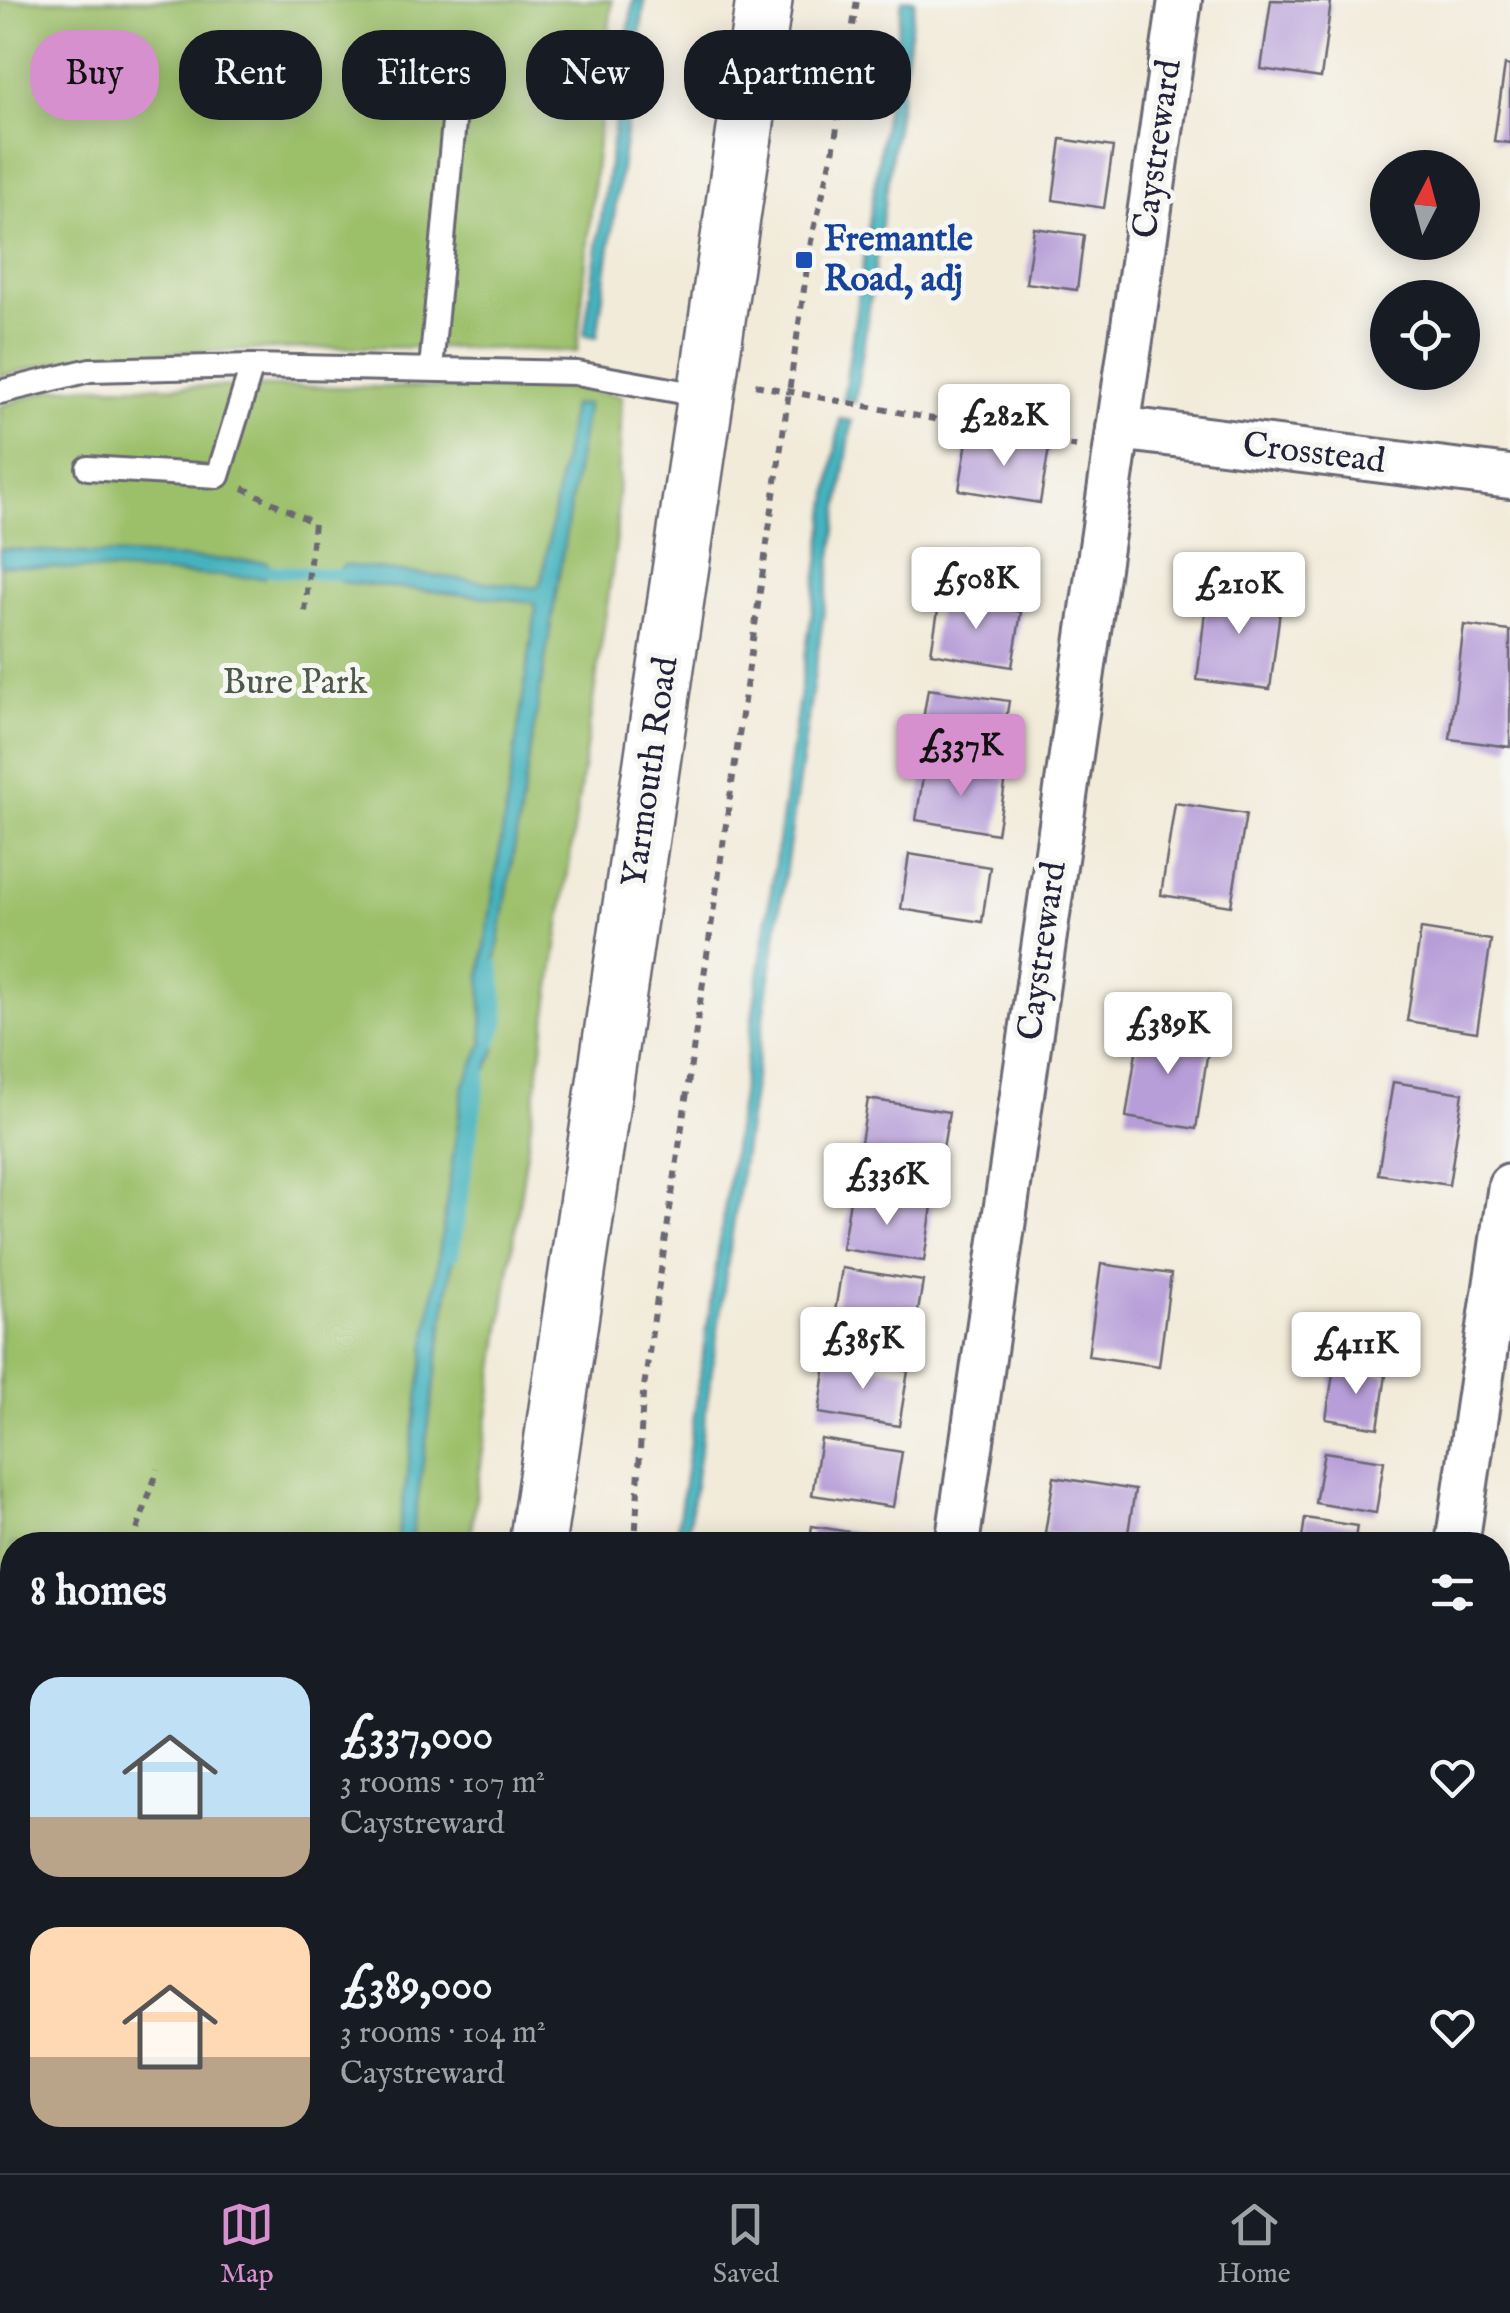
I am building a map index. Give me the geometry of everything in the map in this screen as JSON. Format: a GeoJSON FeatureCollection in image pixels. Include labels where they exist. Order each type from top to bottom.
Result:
{"type":"FeatureCollection","features":[{"type":"Feature","properties":{"kind":"main road","name":"Yarmouth Road"},"geometry":{"type":"LineString","coordinates":[[539,1532],[764,0]]}},
{"type":"Feature","properties":{"kind":"street","name":"Caystreward"},"geometry":{"type":"LineString","coordinates":[[960,1532],[1180,0]]}},
{"type":"Feature","properties":{"kind":"street","name":"Crosstead"},"geometry":{"type":"LineString","coordinates":[[1116,441],[1510,477]]}},
{"type":"Feature","properties":{"kind":"street"},"geometry":{"type":"LineString","coordinates":[[1459,1532],[1510,1185]]}},
{"type":"Feature","properties":{"kind":"lane"},"geometry":{"type":"LineString","coordinates":[[432,369],[454,120]]}},
{"type":"Feature","properties":{"kind":"lane"},"geometry":{"type":"LineString","coordinates":[[0,392],[90,370],[252,366],[577,374],[707,387]]}},
{"type":"Feature","properties":{"kind":"lane"},"geometry":{"type":"LineString","coordinates":[[88,468],[218,476],[252,366]]}},
{"type":"Feature","properties":{"kind":"path"},"geometry":{"type":"LineString","coordinates":[[636,1532],[643,1394],[810,241],[833,153],[857,0]]}},
{"type":"Feature","properties":{"kind":"path"},"geometry":{"type":"LineString","coordinates":[[707,387],[788,391],[1116,441]]}},
{"type":"Feature","properties":{"kind":"path"},"geometry":{"type":"LineString","coordinates":[[218,476],[314,522],[305,612]]}},
{"type":"Feature","properties":{"kind":"path"},"geometry":{"type":"LineString","coordinates":[[136,1532],[158,1469]]}},
{"type":"Feature","properties":{"kind":"green space"},"geometry":{"type":"Polygon","coordinates":[[[0,0],[612,0],[609,30],[526,30],[526,120],[600,120],[577,352],[402,347],[169,353],[83,360],[0,377],[0,0]]]}},
{"type":"Feature","properties":{"kind":"green space","name":"Bure Park"},"geometry":{"type":"Polygon","coordinates":[[[577,388],[622,396],[616,544],[471,1532],[0,1532],[0,406],[53,389],[577,388]]]}},
{"type":"Feature","properties":{"kind":"water"},"geometry":{"type":"Polygon","coordinates":[[[633,0],[645,0],[641,30],[629,30],[633,0]]]}},
{"type":"Feature","properties":{"kind":"water"},"geometry":{"type":"Polygon","coordinates":[[[902,0],[915,0],[911,30],[898,30],[902,0]]]}},
{"type":"Feature","properties":{"kind":"water"},"geometry":{"type":"Polygon","coordinates":[[[615,120],[628,120],[597,337],[584,335],[615,120]]]}},
{"type":"Feature","properties":{"kind":"water"},"geometry":{"type":"Polygon","coordinates":[[[884,120],[897,120],[855,402],[843,399],[884,120]]]}},
{"type":"Feature","properties":{"kind":"water"},"geometry":{"type":"Polygon","coordinates":[[[587,404],[496,960],[496,1048],[477,1092],[413,1532],[399,1532],[463,1087],[483,1043],[481,973],[536,611],[534,603],[525,601],[341,582],[332,576],[344,565],[537,588],[542,579],[572,405],[587,404]]]}},
{"type":"Feature","properties":{"kind":"water"},"geometry":{"type":"Polygon","coordinates":[[[840,419],[852,421],[688,1532],[677,1532],[840,419]]]}},
{"type":"Feature","properties":{"kind":"water"},"geometry":{"type":"Polygon","coordinates":[[[0,549],[266,562],[273,569],[264,578],[0,565],[0,549]]]}},
{"type":"Feature","properties":{"kind":"building"},"geometry":{"type":"Polygon","coordinates":[[[1271,0],[1331,2],[1321,78],[1261,69],[1271,0]]]}},
{"type":"Feature","properties":{"kind":"building"},"geometry":{"type":"Polygon","coordinates":[[[1505,65],[1510,66],[1510,143],[1494,141],[1505,65]]]}},
{"type":"Feature","properties":{"kind":"building"},"geometry":{"type":"Polygon","coordinates":[[[1061,139],[1113,147],[1104,208],[1053,200],[1061,139]]]}},
{"type":"Feature","properties":{"kind":"building"},"geometry":{"type":"Polygon","coordinates":[[[1034,228],[1084,235],[1077,290],[1026,283],[1034,228]]]}},
{"type":"Feature","properties":{"kind":"building"},"geometry":{"type":"Polygon","coordinates":[[[968,435],[1049,448],[1040,503],[959,490],[968,435]]]}},
{"type":"Feature","properties":{"kind":"building"},"geometry":{"type":"Polygon","coordinates":[[[1208,586],[1282,595],[1270,689],[1197,680],[1208,586]]]}},
{"type":"Feature","properties":{"kind":"building"},"geometry":{"type":"Polygon","coordinates":[[[940,598],[1021,612],[1012,667],[931,653],[940,598]]]}},
{"type":"Feature","properties":{"kind":"building"},"geometry":{"type":"Polygon","coordinates":[[[1464,625],[1510,631],[1510,747],[1450,739],[1464,625]]]}},
{"type":"Feature","properties":{"kind":"building"},"geometry":{"type":"Polygon","coordinates":[[[928,689],[1009,701],[1000,756],[919,744],[928,689]]]}},
{"type":"Feature","properties":{"kind":"building"},"geometry":{"type":"Polygon","coordinates":[[[925,765],[1006,778],[997,834],[916,820],[925,765]]]}},
{"type":"Feature","properties":{"kind":"building"},"geometry":{"type":"Polygon","coordinates":[[[1175,803],[1246,814],[1231,906],[1161,895],[1175,803]]]}},
{"type":"Feature","properties":{"kind":"building"},"geometry":{"type":"Polygon","coordinates":[[[909,854],[990,867],[982,922],[901,909],[909,854]]]}},
{"type":"Feature","properties":{"kind":"building"},"geometry":{"type":"Polygon","coordinates":[[[1421,929],[1491,940],[1477,1032],[1407,1021],[1421,929]]]}},
{"type":"Feature","properties":{"kind":"building"},"geometry":{"type":"Polygon","coordinates":[[[1140,1026],[1210,1037],[1196,1129],[1126,1117],[1140,1026]]]}},
{"type":"Feature","properties":{"kind":"building"},"geometry":{"type":"Polygon","coordinates":[[[1393,1082],[1463,1093],[1449,1185],[1378,1174],[1393,1082]]]}},
{"type":"Feature","properties":{"kind":"building"},"geometry":{"type":"Polygon","coordinates":[[[868,1099],[949,1112],[940,1167],[859,1155],[868,1099]]]}},
{"type":"Feature","properties":{"kind":"building"},"geometry":{"type":"Polygon","coordinates":[[[851,1194],[932,1206],[924,1261],[842,1249],[851,1194]]]}},
{"type":"Feature","properties":{"kind":"building"},"geometry":{"type":"Polygon","coordinates":[[[1101,1264],[1171,1274],[1159,1366],[1088,1356],[1101,1264]]]}},
{"type":"Feature","properties":{"kind":"building"},"geometry":{"type":"Polygon","coordinates":[[[842,1268],[923,1281],[914,1336],[833,1324],[842,1268]]]}},
{"type":"Feature","properties":{"kind":"building"},"geometry":{"type":"Polygon","coordinates":[[[827,1358],[908,1371],[899,1426],[819,1413],[827,1358]]]}},
{"type":"Feature","properties":{"kind":"building"},"geometry":{"type":"Polygon","coordinates":[[[1334,1367],[1386,1375],[1378,1428],[1326,1419],[1334,1367]]]}},
{"type":"Feature","properties":{"kind":"building"},"geometry":{"type":"Polygon","coordinates":[[[821,1439],[902,1452],[893,1507],[812,1495],[821,1439]]]}},
{"type":"Feature","properties":{"kind":"building"},"geometry":{"type":"Polygon","coordinates":[[[1324,1452],[1384,1461],[1376,1513],[1315,1503],[1324,1452]]]}},
{"type":"Feature","properties":{"kind":"building"},"geometry":{"type":"Polygon","coordinates":[[[1054,1477],[1135,1490],[1128,1532],[1045,1532],[1054,1477]]]}},
{"type":"Feature","properties":{"kind":"building"},"geometry":{"type":"Polygon","coordinates":[[[1305,1518],[1357,1526],[1356,1532],[1303,1532],[1305,1518]]]}},
{"type":"Feature","properties":{"kind":"building"},"geometry":{"type":"Polygon","coordinates":[[[812,1526],[849,1532],[811,1532],[812,1526]]]}},
{"type":"Feature","properties":{"kind":"waterway"},"geometry":{"type":"LineString","coordinates":[[260,570],[350,575]]}},
{"type":"Feature","properties":{"kind":"waterway"},"geometry":{"type":"LineString","coordinates":[[491,1044],[500,1020],[494,966]]}},
{"type":"Feature","properties":{"kind":"waterway"},"geometry":{"type":"LineString","coordinates":[[453,1255],[481,1072]]}},
{"type":"Feature","properties":{"kind":"place","name":"Fremantle Road, adj"},"geometry":{"type":"Point","coordinates":[804,260]}}]}
